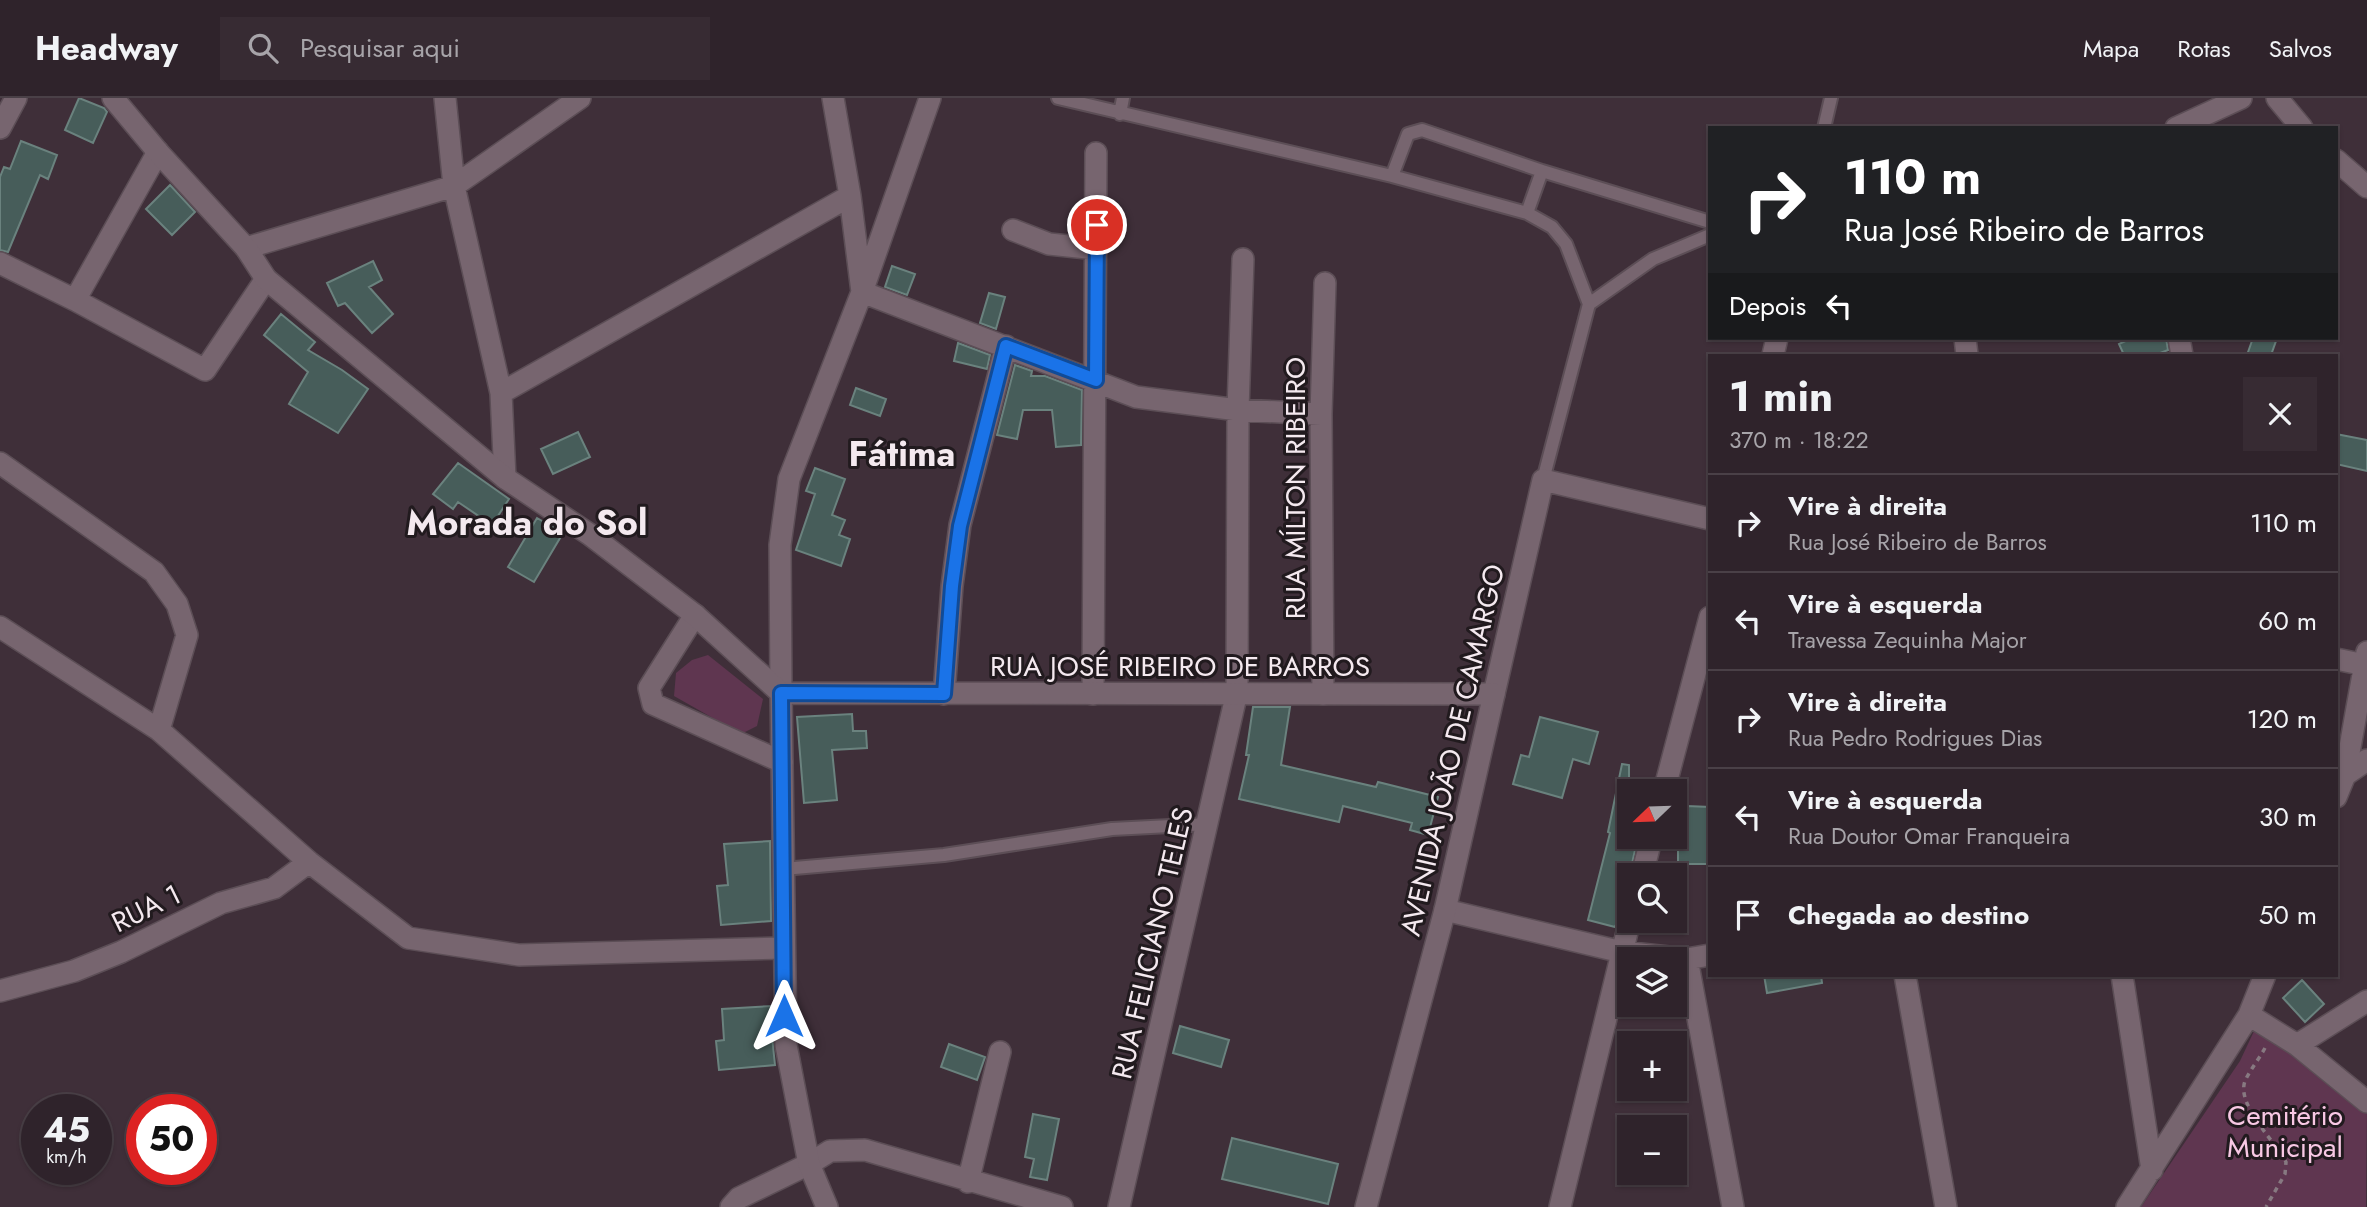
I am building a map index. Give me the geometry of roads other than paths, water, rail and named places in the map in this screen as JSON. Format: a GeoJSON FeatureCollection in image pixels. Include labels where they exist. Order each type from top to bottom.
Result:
{"type":"FeatureCollection","features":[{"type":"Feature","properties":{"kind":"street"},"geometry":{"type":"LineString","coordinates":[[0,128],[16,98]]}},
{"type":"Feature","properties":{"kind":"street"},"geometry":{"type":"LineString","coordinates":[[113,98],[158,152],[246,248],[266,279],[505,478],[589,534],[695,615],[781,693]]}},
{"type":"Feature","properties":{"kind":"street"},"geometry":{"type":"LineString","coordinates":[[445,98],[454,186],[501,393],[505,478]]}},
{"type":"Feature","properties":{"kind":"street"},"geometry":{"type":"LineString","coordinates":[[246,248],[454,186],[580,98]]}},
{"type":"Feature","properties":{"kind":"street"},"geometry":{"type":"LineString","coordinates":[[833,98],[850,196],[862,292]]}},
{"type":"Feature","properties":{"kind":"street"},"geometry":{"type":"LineString","coordinates":[[827,1207],[810,1164],[786,1045],[780,545],[789,479],[862,292],[930,98]]}},
{"type":"Feature","properties":{"kind":"street"},"geometry":{"type":"LineString","coordinates":[[2180,126],[2241,98]]}},
{"type":"Feature","properties":{"kind":"street"},"geometry":{"type":"LineString","coordinates":[[2277,98],[2300,126]]}},
{"type":"Feature","properties":{"kind":"street"},"geometry":{"type":"LineString","coordinates":[[75,300],[158,152]]}},
{"type":"Feature","properties":{"kind":"street"},"geometry":{"type":"LineString","coordinates":[[1093,694],[1096,153]]}},
{"type":"Feature","properties":{"kind":"street"},"geometry":{"type":"LineString","coordinates":[[2338,162],[2367,187]]}},
{"type":"Feature","properties":{"kind":"street"},"geometry":{"type":"LineString","coordinates":[[501,393],[850,196]]}},
{"type":"Feature","properties":{"kind":"street"},"geometry":{"type":"LineString","coordinates":[[1013,230],[1049,244],[1097,249]]}},
{"type":"Feature","properties":{"kind":"street","name":"RUA FELICIANO TELES"},"geometry":{"type":"LineString","coordinates":[[1119,1207],[1209,824],[1237,692],[1238,411],[1242,259]]}},
{"type":"Feature","properties":{"kind":"street"},"geometry":{"type":"LineString","coordinates":[[0,263],[205,370],[266,279]]}},
{"type":"Feature","properties":{"kind":"street","name":"RUA MÍLTON RIBEIRO"},"geometry":{"type":"LineString","coordinates":[[1323,694],[1321,414],[1325,283]]}},
{"type":"Feature","properties":{"kind":"street"},"geometry":{"type":"LineString","coordinates":[[862,292],[1136,397],[1238,411],[1321,414]]}},
{"type":"Feature","properties":{"kind":"street"},"geometry":{"type":"LineString","coordinates":[[944,694],[952,586],[960,526],[1006,346]]}},
{"type":"Feature","properties":{"kind":"street"},"geometry":{"type":"LineString","coordinates":[[0,463],[154,572],[177,604],[187,635],[159,730]]}},
{"type":"Feature","properties":{"kind":"street"},"geometry":{"type":"LineString","coordinates":[[1544,480],[1708,519]]}},
{"type":"Feature","properties":{"kind":"street","name":"AVENIDA JOÃO DE CAMARGO"},"geometry":{"type":"LineString","coordinates":[[1366,1207],[1445,910],[1544,480]]}},
{"type":"Feature","properties":{"kind":"street"},"geometry":{"type":"LineString","coordinates":[[695,615],[649,688],[653,704],[782,762]]}},
{"type":"Feature","properties":{"kind":"street"},"geometry":{"type":"LineString","coordinates":[[1667,779],[1708,625]]}},
{"type":"Feature","properties":{"kind":"street"},"geometry":{"type":"LineString","coordinates":[[0,627],[159,730],[309,862],[408,938],[519,955],[784,948]]}},
{"type":"Feature","properties":{"kind":"street"},"geometry":{"type":"LineString","coordinates":[[2338,659],[2366,659],[2364,696],[2345,775],[2338,792]]}},
{"type":"Feature","properties":{"kind":"street","name":"RUA JOSÉ RIBEIRO DE BARROS"},"geometry":{"type":"LineString","coordinates":[[781,693],[1494,694]]}},
{"type":"Feature","properties":{"kind":"street"},"geometry":{"type":"LineString","coordinates":[[2345,775],[2367,760]]}},
{"type":"Feature","properties":{"kind":"street","name":"RUA 1"},"geometry":{"type":"LineString","coordinates":[[0,991],[74,971],[121,952],[222,903],[274,888],[309,862]]}},
{"type":"Feature","properties":{"kind":"street"},"geometry":{"type":"LineString","coordinates":[[1445,910],[1617,951]]}},
{"type":"Feature","properties":{"kind":"street"},"geometry":{"type":"LineString","coordinates":[[1687,959],[1708,955]]}},
{"type":"Feature","properties":{"kind":"street"},"geometry":{"type":"LineString","coordinates":[[1687,964],[1732,1207]]}},
{"type":"Feature","properties":{"kind":"street"},"geometry":{"type":"LineString","coordinates":[[1560,1207],[1617,973]]}},
{"type":"Feature","properties":{"kind":"street"},"geometry":{"type":"LineString","coordinates":[[1905,977],[1946,1207]]}},
{"type":"Feature","properties":{"kind":"street"},"geometry":{"type":"LineString","coordinates":[[2122,977],[2152,1170]]}},
{"type":"Feature","properties":{"kind":"street"},"geometry":{"type":"LineString","coordinates":[[2127,1207],[2249,1015],[2264,977]]}},
{"type":"Feature","properties":{"kind":"street"},"geometry":{"type":"LineString","coordinates":[[2297,1045],[2367,1001]]}},
{"type":"Feature","properties":{"kind":"street"},"geometry":{"type":"LineString","coordinates":[[2249,1015],[2297,1045],[2367,1102]]}},
{"type":"Feature","properties":{"kind":"street"},"geometry":{"type":"LineString","coordinates":[[968,1182],[1000,1052]]}},
{"type":"Feature","properties":{"kind":"street"},"geometry":{"type":"LineString","coordinates":[[731,1207],[739,1198],[810,1164],[830,1151],[865,1150],[968,1182],[1062,1207]]}},
{"type":"Feature","properties":{"kind":"lane"},"geometry":{"type":"LineString","coordinates":[[1058,98],[1392,176],[1527,213],[1552,227],[1566,244],[1575,261],[1589,304],[1653,259],[1708,235]]}},
{"type":"Feature","properties":{"kind":"lane"},"geometry":{"type":"LineString","coordinates":[[1120,114],[1123,98]]}},
{"type":"Feature","properties":{"kind":"lane"},"geometry":{"type":"LineString","coordinates":[[1824,126],[1831,98]]}},
{"type":"Feature","properties":{"kind":"lane"},"geometry":{"type":"LineString","coordinates":[[1392,176],[1408,135],[1422,130],[1542,171],[1708,221]]}},
{"type":"Feature","properties":{"kind":"lane"},"geometry":{"type":"LineString","coordinates":[[1527,213],[1542,171]]}},
{"type":"Feature","properties":{"kind":"lane","name":"AVENIDA JOÃO DE CAMARGO"},"geometry":{"type":"LineString","coordinates":[[1544,480],[1589,304]]}},
{"type":"Feature","properties":{"kind":"lane"},"geometry":{"type":"LineString","coordinates":[[783,869],[944,855],[1112,829],[1209,824]]}},
{"type":"Feature","properties":{"kind":"district","name":"Fátima"},"geometry":{"type":"Point","coordinates":[902,454]}},
{"type":"Feature","properties":{"kind":"district","name":"Morada do Sol"},"geometry":{"type":"Point","coordinates":[527,523]}},
{"type":"Feature","properties":{"kind":"park label","name":"Cemitério Municipal"},"geometry":{"type":"Point","coordinates":[2285,1131]}}]}
